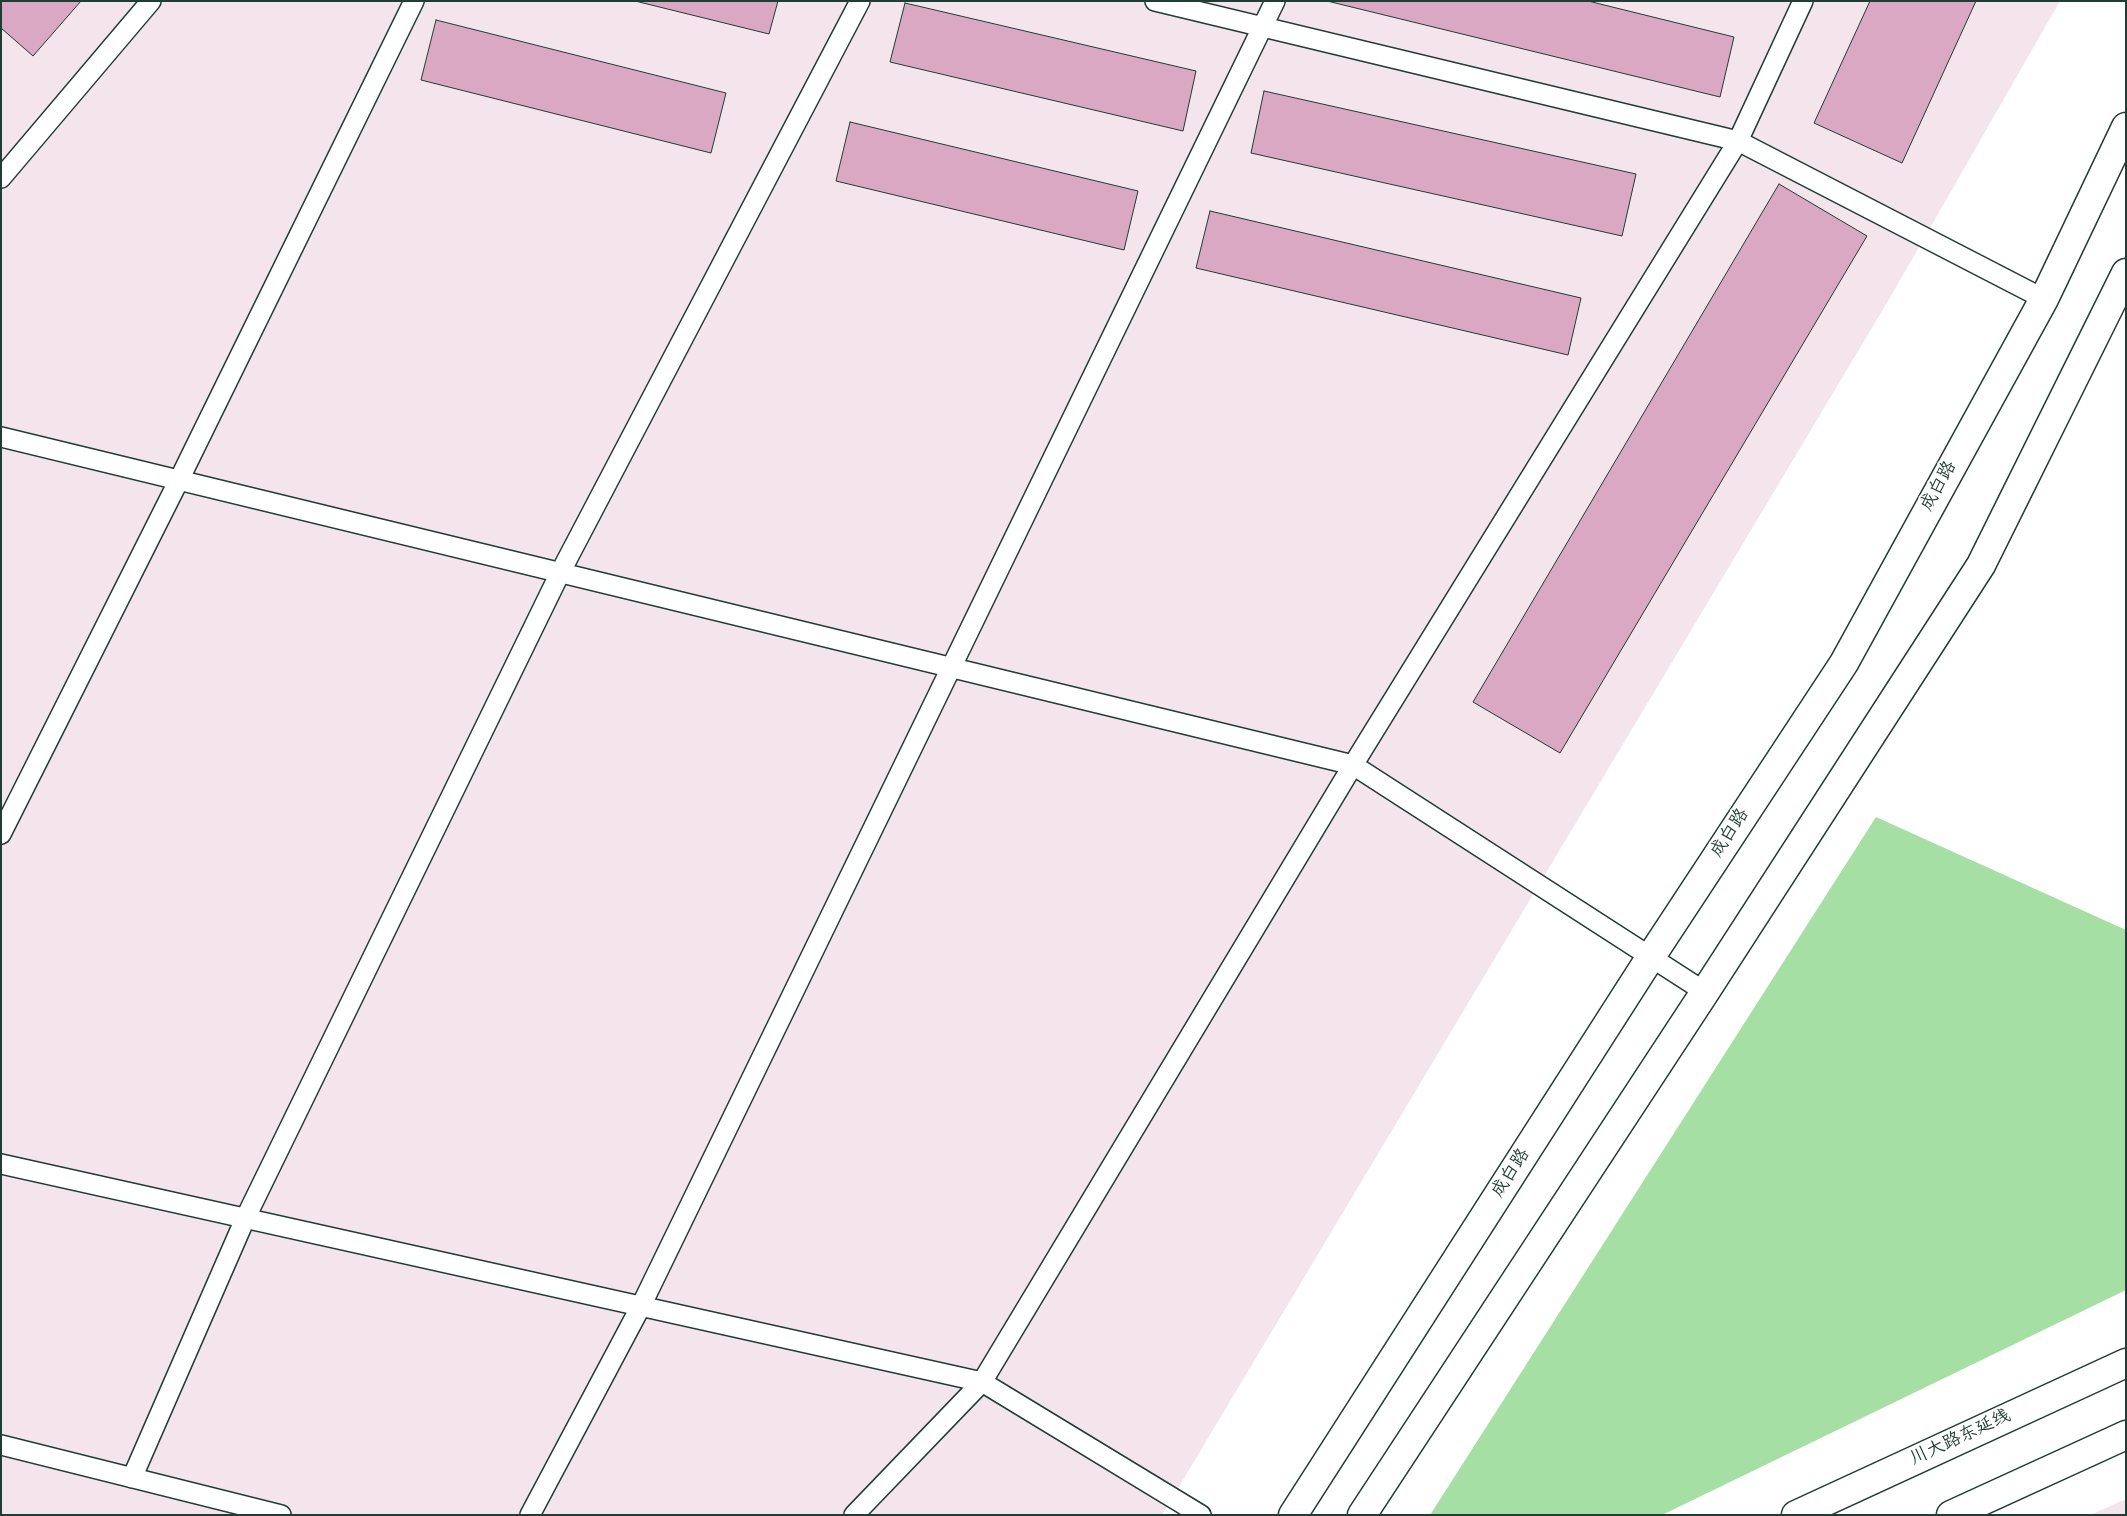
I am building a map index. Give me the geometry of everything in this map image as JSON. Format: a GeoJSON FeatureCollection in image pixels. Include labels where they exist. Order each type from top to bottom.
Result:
{"type":"FeatureCollection","features":[{"type":"Feature","properties":{"kind":"street","name":"成白路"},"geometry":{"type":"LineString","coordinates":[[1293,1515],[1650,958],[1844,663],[2044,299],[2126,127]]}},
{"type":"Feature","properties":{"kind":"street"},"geometry":{"type":"LineString","coordinates":[[1362,1515],[1706,992],[1981,565],[2126,273]]}},
{"type":"Feature","properties":{"kind":"street","name":"川大路东延线"},"geometry":{"type":"LineString","coordinates":[[1796,1515],[2126,1363]]}},
{"type":"Feature","properties":{"kind":"street"},"geometry":{"type":"LineString","coordinates":[[1951,1515],[2126,1436]]}},
{"type":"Feature","properties":{"kind":"lane"},"geometry":{"type":"LineString","coordinates":[[1,178],[151,1]]}},
{"type":"Feature","properties":{"kind":"lane"},"geometry":{"type":"LineString","coordinates":[[1,834],[179,480],[414,1]]}},
{"type":"Feature","properties":{"kind":"lane"},"geometry":{"type":"LineString","coordinates":[[132,1478],[245,1219],[560,573],[860,1]]}},
{"type":"Feature","properties":{"kind":"lane"},"geometry":{"type":"LineString","coordinates":[[1155,1],[1738,141],[2044,299]]}},
{"type":"Feature","properties":{"kind":"lane"},"geometry":{"type":"LineString","coordinates":[[530,1515],[640,1306],[1275,1]]}},
{"type":"Feature","properties":{"kind":"lane"},"geometry":{"type":"LineString","coordinates":[[854,1515],[982,1382],[1353,765],[1738,141],[1803,1]]}},
{"type":"Feature","properties":{"kind":"lane"},"geometry":{"type":"LineString","coordinates":[[1,437],[1353,765],[1650,958],[1706,992]]}},
{"type":"Feature","properties":{"kind":"lane"},"geometry":{"type":"LineString","coordinates":[[1,1164],[982,1382],[1201,1515]]}},
{"type":"Feature","properties":{"kind":"lane"},"geometry":{"type":"LineString","coordinates":[[1,1445],[281,1515]]}},
{"type":"Feature","properties":{"kind":"shaded area"},"geometry":{"type":"Polygon","coordinates":[[[1,1],[2060,1],[1891,296],[1162,1515],[1,1515],[1,1]]]}},
{"type":"Feature","properties":{"kind":"shaded area"},"geometry":{"type":"Polygon","coordinates":[[[2126,1499],[2126,1515],[2090,1515],[2126,1499]]]}},
{"type":"Feature","properties":{"kind":"green space"},"geometry":{"type":"Polygon","coordinates":[[[1876,817],[2126,930],[2126,1290],[1662,1515],[1430,1515],[1876,817]]]}},
{"type":"Feature","properties":{"kind":"building"},"geometry":{"type":"Polygon","coordinates":[[[1,1],[81,1],[33,56],[1,28],[1,1]]]}},
{"type":"Feature","properties":{"kind":"building"},"geometry":{"type":"Polygon","coordinates":[[[635,1],[778,1],[769,34],[635,1]]]}},
{"type":"Feature","properties":{"kind":"building"},"geometry":{"type":"Polygon","coordinates":[[[1327,1],[1588,1],[1734,37],[1720,97],[1327,1]]]}},
{"type":"Feature","properties":{"kind":"building"},"geometry":{"type":"Polygon","coordinates":[[[1870,1],[1976,1],[1902,163],[1814,123],[1870,1]]]}},
{"type":"Feature","properties":{"kind":"building"},"geometry":{"type":"Polygon","coordinates":[[[905,3],[1196,71],[1183,131],[890,62],[905,3]]]}},
{"type":"Feature","properties":{"kind":"building"},"geometry":{"type":"Polygon","coordinates":[[[436,20],[726,93],[711,153],[421,80],[436,20]]]}},
{"type":"Feature","properties":{"kind":"building"},"geometry":{"type":"Polygon","coordinates":[[[1264,91],[1636,174],[1622,236],[1251,153],[1264,91]]]}},
{"type":"Feature","properties":{"kind":"building"},"geometry":{"type":"Polygon","coordinates":[[[850,122],[1138,191],[1124,250],[836,181],[850,122]]]}},
{"type":"Feature","properties":{"kind":"building"},"geometry":{"type":"Polygon","coordinates":[[[1779,184],[1867,236],[1560,753],[1473,702],[1779,184]]]}},
{"type":"Feature","properties":{"kind":"building"},"geometry":{"type":"Polygon","coordinates":[[[1210,211],[1581,298],[1568,355],[1196,268],[1210,211]]]}}]}
